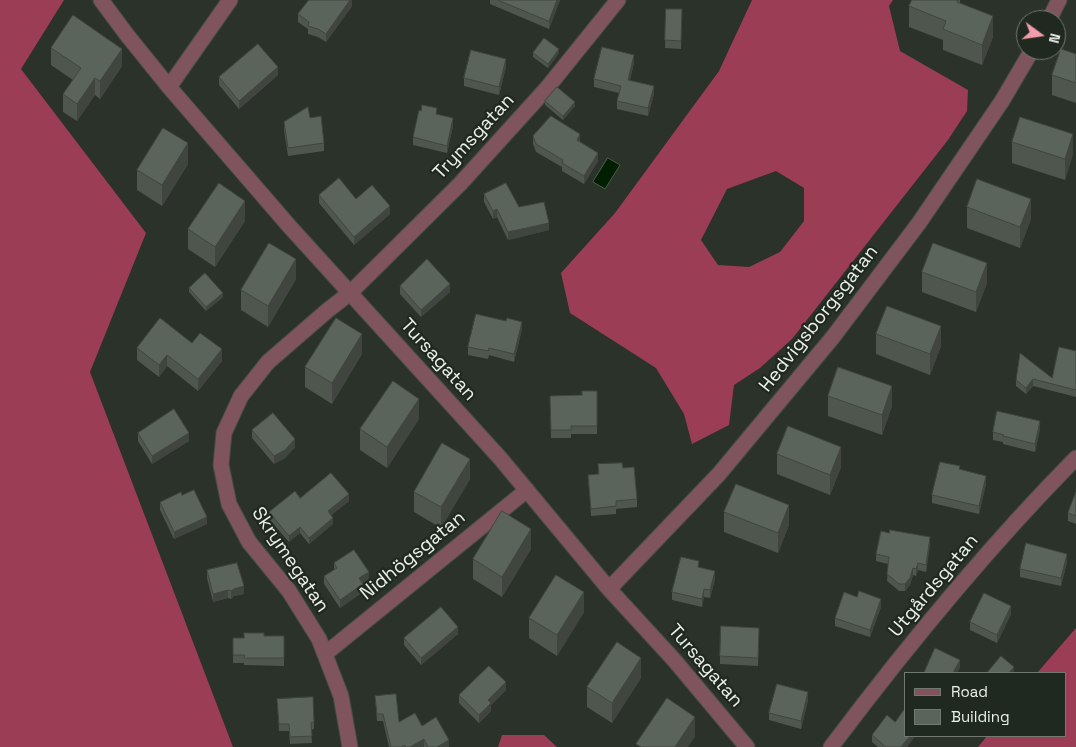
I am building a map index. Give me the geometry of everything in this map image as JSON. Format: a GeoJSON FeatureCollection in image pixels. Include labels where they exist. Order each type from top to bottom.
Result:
{"type":"FeatureCollection","features":[{"type":"Feature","properties":{"kind":"street","name":"Tursagatan"},"geometry":{"type":"LineString","coordinates":[[101,0],[126,35],[169,87],[290,227],[458,411],[527,490],[609,589],[675,661],[747,747]]}},
{"type":"Feature","properties":{"kind":"street"},"geometry":{"type":"LineString","coordinates":[[169,87],[230,0]]}},
{"type":"Feature","properties":{"kind":"street","name":"Trymsgatan"},"geometry":{"type":"LineString","coordinates":[[350,293],[460,184],[547,88],[618,0]]}},
{"type":"Feature","properties":{"kind":"street","name":"Hedvigsborgsgatan"},"geometry":{"type":"LineString","coordinates":[[609,589],[719,474],[833,337],[919,223],[1002,101],[1026,60]]}},
{"type":"Feature","properties":{"kind":"street","name":"Skrymegatan"},"geometry":{"type":"LineString","coordinates":[[350,293],[268,362],[241,396],[224,433],[221,465],[229,504],[249,542],[289,592],[319,639],[340,696],[350,747]]}},
{"type":"Feature","properties":{"kind":"street","name":"Utgårdsgatan"},"geometry":{"type":"LineString","coordinates":[[831,747],[940,606],[1076,458]]}},
{"type":"Feature","properties":{"kind":"street","name":"Nidhögsgatan"},"geometry":{"type":"LineString","coordinates":[[325,654],[527,490]]}},
{"type":"Feature","properties":{"kind":"shaded area"},"geometry":{"type":"Polygon","coordinates":[[[0,0],[64,0],[21,69],[146,233],[90,372],[233,747],[0,747],[0,0]]]}},
{"type":"Feature","properties":{"kind":"shaded area"},"geometry":{"type":"Polygon","coordinates":[[[752,0],[893,0],[889,6],[900,51],[968,90],[967,111],[948,140],[792,339],[760,368],[734,385],[729,425],[692,444],[684,414],[656,368],[570,313],[561,273],[615,213],[719,71],[752,0]],[[776,171],[727,189],[701,240],[718,265],[749,267],[780,252],[804,221],[804,188],[776,171]]]}},
{"type":"Feature","properties":{"kind":"shaded area"},"geometry":{"type":"Polygon","coordinates":[[[608,158],[620,165],[605,189],[593,182],[608,158]]]}},
{"type":"Feature","properties":{"kind":"shaded area"},"geometry":{"type":"Polygon","coordinates":[[[1076,628],[1076,747],[978,747],[986,737],[1066,737],[1066,672],[1038,672],[1076,628]]]}},
{"type":"Feature","properties":{"kind":"shaded area"},"geometry":{"type":"Polygon","coordinates":[[[502,735],[544,735],[557,747],[498,747],[502,735]]]}},
{"type":"Feature","properties":{"kind":"building"},"geometry":{"type":"Polygon","coordinates":[[[309,0],[350,0],[326,34],[308,26],[309,22],[298,14],[309,0]]]}},
{"type":"Feature","properties":{"kind":"building"},"geometry":{"type":"Polygon","coordinates":[[[498,0],[557,0],[549,21],[498,0]]]}},
{"type":"Feature","properties":{"kind":"building"},"geometry":{"type":"Polygon","coordinates":[[[912,0],[957,0],[957,2],[993,16],[982,45],[943,29],[946,21],[909,6],[912,0]]]}},
{"type":"Feature","properties":{"kind":"building"},"geometry":{"type":"Polygon","coordinates":[[[666,9],[682,9],[681,41],[665,40],[666,9]]]}},
{"type":"Feature","properties":{"kind":"building"},"geometry":{"type":"Polygon","coordinates":[[[73,15],[122,49],[100,81],[95,78],[77,104],[63,94],[81,68],[51,48],[73,15]]]}},
{"type":"Feature","properties":{"kind":"building"},"geometry":{"type":"Polygon","coordinates":[[[544,38],[559,49],[548,64],[533,53],[544,38]]]}},
{"type":"Feature","properties":{"kind":"building"},"geometry":{"type":"Polygon","coordinates":[[[258,44],[278,67],[239,101],[219,77],[258,44]]]}},
{"type":"Feature","properties":{"kind":"building"},"geometry":{"type":"Polygon","coordinates":[[[602,47],[634,55],[628,80],[654,86],[648,108],[617,101],[621,86],[594,79],[602,47]]]}},
{"type":"Feature","properties":{"kind":"building"},"geometry":{"type":"Polygon","coordinates":[[[471,50],[506,59],[499,87],[464,78],[471,50]]]}},
{"type":"Feature","properties":{"kind":"building"},"geometry":{"type":"Polygon","coordinates":[[[1066,51],[1076,54],[1076,83],[1052,75],[1057,60],[1066,60],[1066,51]]]}},
{"type":"Feature","properties":{"kind":"building"},"geometry":{"type":"Polygon","coordinates":[[[557,87],[575,102],[563,116],[545,101],[557,87]]]}},
{"type":"Feature","properties":{"kind":"building"},"geometry":{"type":"Polygon","coordinates":[[[422,105],[437,108],[436,114],[453,118],[447,146],[413,137],[419,110],[421,111],[422,105]]]}},
{"type":"Feature","properties":{"kind":"building"},"geometry":{"type":"Polygon","coordinates":[[[308,107],[310,118],[321,116],[324,143],[288,148],[284,122],[308,107]]]}},
{"type":"Feature","properties":{"kind":"building"},"geometry":{"type":"Polygon","coordinates":[[[551,116],[580,134],[577,140],[598,153],[584,176],[562,163],[563,160],[536,144],[533,136],[551,116]]]}},
{"type":"Feature","properties":{"kind":"building"},"geometry":{"type":"Polygon","coordinates":[[[1020,117],[1073,134],[1065,159],[1012,142],[1020,117]]]}},
{"type":"Feature","properties":{"kind":"building"},"geometry":{"type":"Polygon","coordinates":[[[163,128],[188,143],[162,185],[137,170],[163,128]]]}},
{"type":"Feature","properties":{"kind":"building"},"geometry":{"type":"Polygon","coordinates":[[[339,178],[356,199],[372,185],[390,206],[354,237],[319,195],[339,178]]]}},
{"type":"Feature","properties":{"kind":"building"},"geometry":{"type":"Polygon","coordinates":[[[977,179],[1031,199],[1020,227],[967,207],[977,179]]]}},
{"type":"Feature","properties":{"kind":"building"},"geometry":{"type":"Polygon","coordinates":[[[219,183],[245,201],[215,247],[188,229],[219,183]]]}},
{"type":"Feature","properties":{"kind":"building"},"geometry":{"type":"Polygon","coordinates":[[[506,183],[519,207],[544,202],[549,223],[508,232],[497,209],[493,211],[484,194],[506,183]]]}},
{"type":"Feature","properties":{"kind":"building"},"geometry":{"type":"Polygon","coordinates":[[[269,243],[296,259],[268,306],[241,290],[269,243]]]}},
{"type":"Feature","properties":{"kind":"building"},"geometry":{"type":"Polygon","coordinates":[[[933,243],[987,263],[976,292],[922,272],[933,243]]]}},
{"type":"Feature","properties":{"kind":"building"},"geometry":{"type":"Polygon","coordinates":[[[427,259],[450,284],[421,310],[400,286],[427,259]]]}},
{"type":"Feature","properties":{"kind":"building"},"geometry":{"type":"Polygon","coordinates":[[[205,273],[223,293],[206,307],[189,288],[205,273]]]}},
{"type":"Feature","properties":{"kind":"building"},"geometry":{"type":"Polygon","coordinates":[[[887,306],[941,326],[930,354],[876,334],[887,306]]]}},
{"type":"Feature","properties":{"kind":"building"},"geometry":{"type":"Polygon","coordinates":[[[476,314],[506,321],[507,318],[522,322],[514,354],[489,348],[488,351],[468,347],[476,314]]]}},
{"type":"Feature","properties":{"kind":"building"},"geometry":{"type":"Polygon","coordinates":[[[160,318],[192,343],[200,333],[222,349],[198,379],[167,355],[159,365],[137,348],[160,318]]]}},
{"type":"Feature","properties":{"kind":"building"},"geometry":{"type":"Polygon","coordinates":[[[336,318],[362,334],[332,383],[305,367],[336,318]]]}},
{"type":"Feature","properties":{"kind":"building"},"geometry":{"type":"Polygon","coordinates":[[[1059,347],[1076,351],[1076,390],[1033,379],[1026,388],[1016,380],[1020,353],[1052,378],[1059,347]]]}},
{"type":"Feature","properties":{"kind":"building"},"geometry":{"type":"Polygon","coordinates":[[[838,367],[892,386],[882,415],[828,396],[838,367]]]}},
{"type":"Feature","properties":{"kind":"building"},"geometry":{"type":"Polygon","coordinates":[[[393,381],[419,399],[387,447],[360,429],[393,381]]]}},
{"type":"Feature","properties":{"kind":"building"},"geometry":{"type":"Polygon","coordinates":[[[582,391],[597,391],[597,426],[571,426],[571,430],[551,430],[550,396],[582,395],[582,391]]]}},
{"type":"Feature","properties":{"kind":"building"},"geometry":{"type":"Polygon","coordinates":[[[174,409],[189,433],[152,456],[138,433],[174,409]]]}},
{"type":"Feature","properties":{"kind":"building"},"geometry":{"type":"Polygon","coordinates":[[[997,411],[1040,421],[1035,444],[993,432],[997,411]]]}},
{"type":"Feature","properties":{"kind":"building"},"geometry":{"type":"Polygon","coordinates":[[[273,413],[295,439],[285,450],[274,456],[252,430],[273,413]]]}},
{"type":"Feature","properties":{"kind":"building"},"geometry":{"type":"Polygon","coordinates":[[[788,426],[841,447],[830,475],[777,454],[788,426]]]}},
{"type":"Feature","properties":{"kind":"building"},"geometry":{"type":"Polygon","coordinates":[[[442,443],[470,459],[441,507],[414,492],[442,443]]]}},
{"type":"Feature","properties":{"kind":"building"},"geometry":{"type":"Polygon","coordinates":[[[940,462],[960,466],[959,469],[986,476],[979,506],[932,495],[940,462]]]}},
{"type":"Feature","properties":{"kind":"building"},"geometry":{"type":"Polygon","coordinates":[[[622,463],[623,468],[634,467],[637,499],[616,501],[616,506],[591,509],[588,475],[599,474],[598,464],[622,463]]]}},
{"type":"Feature","properties":{"kind":"building"},"geometry":{"type":"Polygon","coordinates":[[[331,473],[349,494],[328,511],[333,518],[309,538],[300,527],[289,536],[269,512],[295,491],[300,498],[331,473]]]}},
{"type":"Feature","properties":{"kind":"building"},"geometry":{"type":"Polygon","coordinates":[[[736,484],[789,505],[778,533],[724,512],[736,484]]]}},
{"type":"Feature","properties":{"kind":"building"},"geometry":{"type":"Polygon","coordinates":[[[194,490],[207,517],[174,532],[160,502],[181,492],[182,495],[194,490]]]}},
{"type":"Feature","properties":{"kind":"building"},"geometry":{"type":"Polygon","coordinates":[[[1076,492],[1076,516],[1068,513],[1076,492]]]}},
{"type":"Feature","properties":{"kind":"building"},"geometry":{"type":"Polygon","coordinates":[[[502,511],[531,529],[502,577],[473,559],[502,511]]]}},
{"type":"Feature","properties":{"kind":"building"},"geometry":{"type":"Polygon","coordinates":[[[890,530],[930,537],[926,565],[918,563],[916,569],[913,568],[910,578],[905,584],[899,584],[887,574],[889,557],[876,554],[881,531],[889,533],[890,530]]]}},
{"type":"Feature","properties":{"kind":"building"},"geometry":{"type":"Polygon","coordinates":[[[1026,543],[1067,554],[1061,578],[1020,569],[1026,543]]]}},
{"type":"Feature","properties":{"kind":"building"},"geometry":{"type":"Polygon","coordinates":[[[354,550],[369,572],[359,578],[363,584],[340,600],[324,576],[337,568],[334,563],[354,550]]]}},
{"type":"Feature","properties":{"kind":"building"},"geometry":{"type":"Polygon","coordinates":[[[681,557],[699,561],[698,567],[715,571],[710,590],[704,589],[702,599],[672,592],[681,557]]]}},
{"type":"Feature","properties":{"kind":"building"},"geometry":{"type":"Polygon","coordinates":[[[237,563],[244,586],[231,591],[213,594],[207,570],[237,563]]]}},
{"type":"Feature","properties":{"kind":"building"},"geometry":{"type":"Polygon","coordinates":[[[556,575],[584,592],[557,635],[529,618],[556,575]]]}},
{"type":"Feature","properties":{"kind":"building"},"geometry":{"type":"Polygon","coordinates":[[[859,591],[881,599],[870,630],[835,618],[844,592],[857,597],[859,591]]]}},
{"type":"Feature","properties":{"kind":"building"},"geometry":{"type":"Polygon","coordinates":[[[984,593],[1011,606],[997,635],[970,622],[984,593]]]}},
{"type":"Feature","properties":{"kind":"building"},"geometry":{"type":"Polygon","coordinates":[[[441,607],[458,627],[421,658],[404,638],[441,607]]]}},
{"type":"Feature","properties":{"kind":"building"},"geometry":{"type":"Polygon","coordinates":[[[721,626],[759,628],[758,658],[720,656],[721,626]]]}},
{"type":"Feature","properties":{"kind":"building"},"geometry":{"type":"Polygon","coordinates":[[[244,633],[284,636],[284,658],[244,658],[245,655],[233,655],[233,638],[244,638],[244,633]]]}},
{"type":"Feature","properties":{"kind":"building"},"geometry":{"type":"Polygon","coordinates":[[[617,642],[641,658],[612,703],[587,687],[617,642]]]}},
{"type":"Feature","properties":{"kind":"building"},"geometry":{"type":"Polygon","coordinates":[[[935,648],[960,660],[954,672],[924,672],[935,648]]]}},
{"type":"Feature","properties":{"kind":"building"},"geometry":{"type":"Polygon","coordinates":[[[1001,656],[1014,667],[1010,672],[988,672],[1001,656]]]}},
{"type":"Feature","properties":{"kind":"building"},"geometry":{"type":"Polygon","coordinates":[[[489,666],[506,682],[488,700],[491,703],[479,715],[459,695],[489,666]]]}},
{"type":"Feature","properties":{"kind":"building"},"geometry":{"type":"Polygon","coordinates":[[[777,684],[808,692],[801,721],[769,713],[777,684]]]}},
{"type":"Feature","properties":{"kind":"building"},"geometry":{"type":"Polygon","coordinates":[[[396,694],[399,722],[415,713],[422,726],[436,717],[449,740],[437,747],[428,747],[424,739],[410,747],[404,745],[401,747],[391,747],[383,714],[377,714],[375,696],[396,694]]]}},
{"type":"Feature","properties":{"kind":"building"},"geometry":{"type":"Polygon","coordinates":[[[313,697],[314,722],[311,723],[312,736],[290,737],[289,724],[279,724],[277,699],[313,697]]]}},
{"type":"Feature","properties":{"kind":"building"},"geometry":{"type":"Polygon","coordinates":[[[667,698],[695,717],[675,747],[641,747],[636,744],[667,698]]]}},
{"type":"Feature","properties":{"kind":"building"},"geometry":{"type":"Polygon","coordinates":[[[904,710],[904,737],[909,737],[901,747],[886,747],[872,735],[887,715],[895,722],[904,710]]]}}]}
